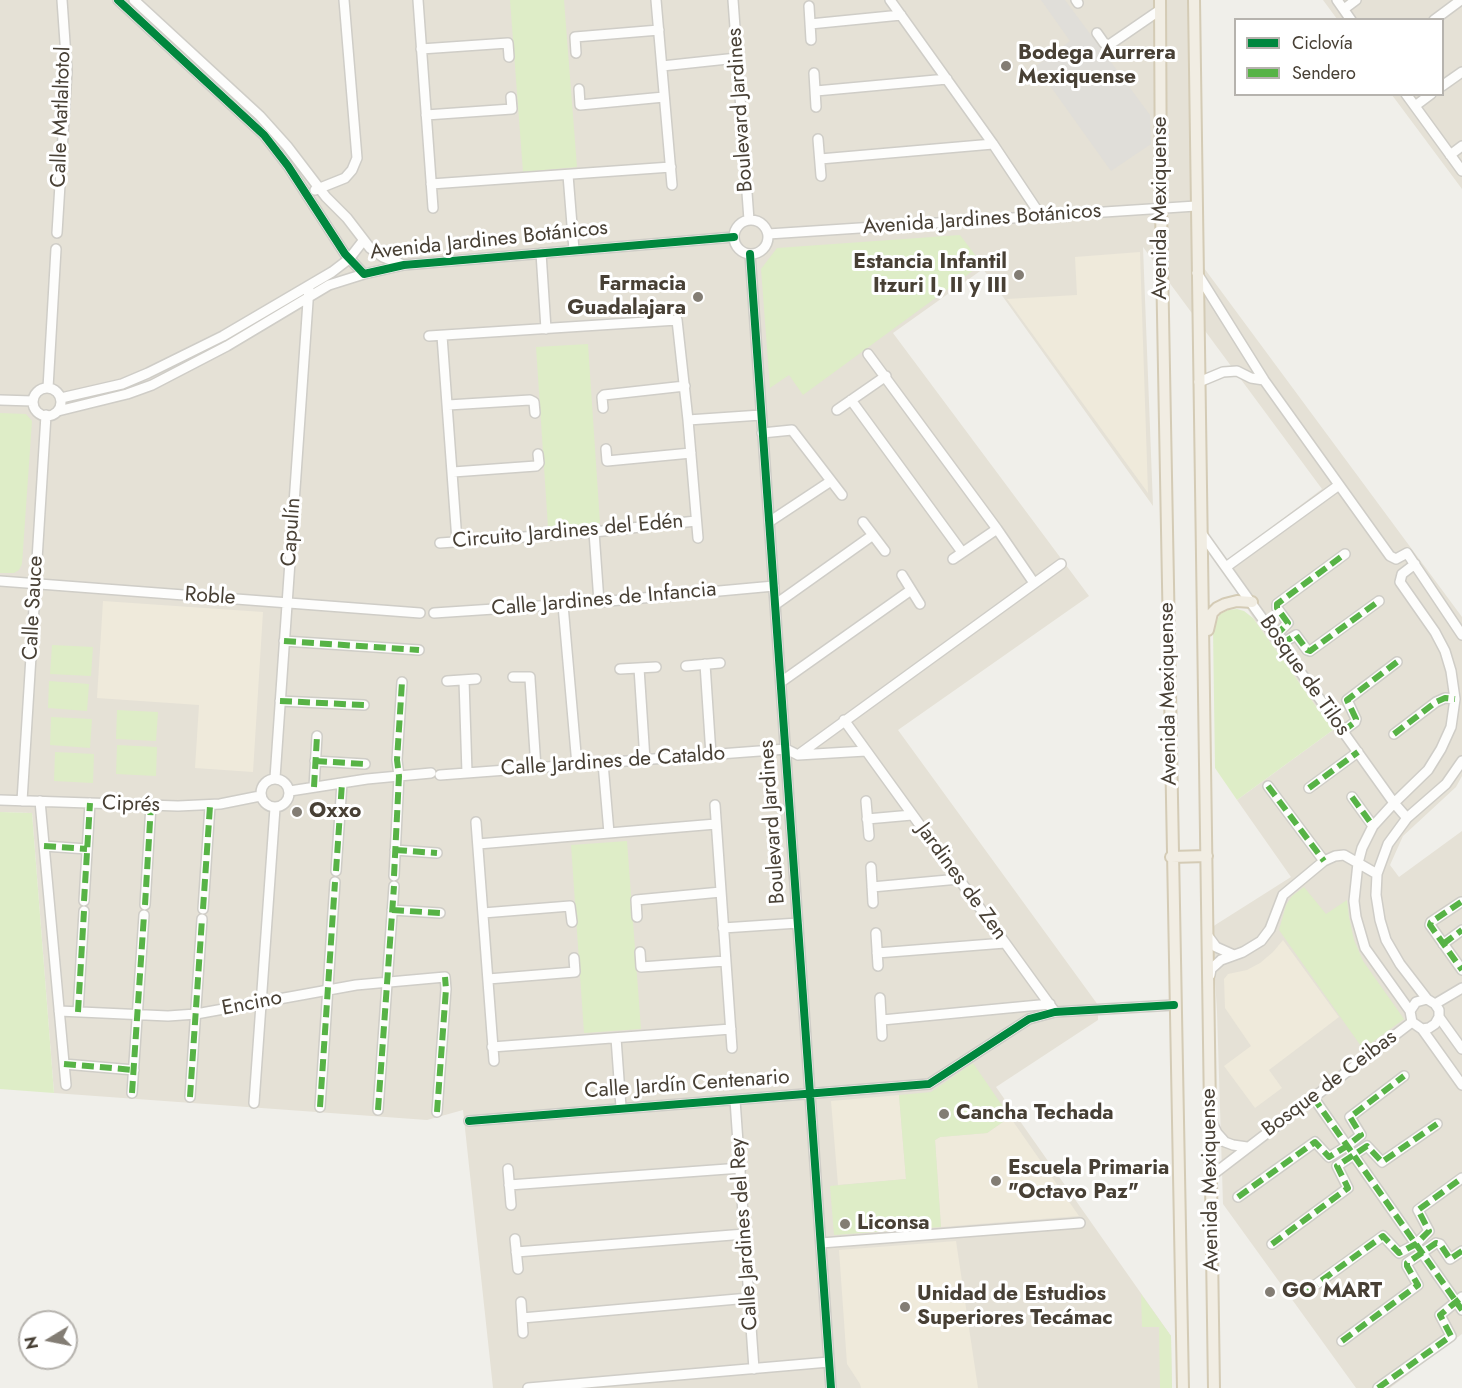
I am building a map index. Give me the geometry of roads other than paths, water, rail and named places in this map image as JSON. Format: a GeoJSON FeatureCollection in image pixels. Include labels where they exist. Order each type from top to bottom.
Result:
{"type":"FeatureCollection","features":[{"type":"Feature","properties":{"kind":"main road","name":"Avenida Mexiquense"},"geometry":{"type":"LineString","coordinates":[[1194,0],[1214,1388]]}},
{"type":"Feature","properties":{"kind":"main road","name":"Avenida Mexiquense"},"geometry":{"type":"LineString","coordinates":[[1160,5],[1171,857],[1183,1388]]}},
{"type":"Feature","properties":{"kind":"main road"},"geometry":{"type":"LineString","coordinates":[[1204,654],[1212,613],[1225,604],[1237,601],[1251,602]]}},
{"type":"Feature","properties":{"kind":"main road"},"geometry":{"type":"LineString","coordinates":[[1171,857],[1207,856]]}},
{"type":"Feature","properties":{"kind":"street"},"geometry":{"type":"LineString","coordinates":[[62,5],[69,0]]}},
{"type":"Feature","properties":{"kind":"street","name":"Avenida Jardines Botánicos"},"geometry":{"type":"LineString","coordinates":[[118,0],[264,135],[307,193],[349,259],[364,274],[404,265],[734,237]]}},
{"type":"Feature","properties":{"kind":"street","name":"Avenida Jardines Botánicos"},"geometry":{"type":"LineString","coordinates":[[134,0],[260,116],[347,218],[363,241],[376,253],[404,265]]}},
{"type":"Feature","properties":{"kind":"street"},"geometry":{"type":"LineString","coordinates":[[307,193],[345,178],[355,166],[357,158],[344,0]]}},
{"type":"Feature","properties":{"kind":"street"},"geometry":{"type":"LineString","coordinates":[[418,0],[433,208]]}},
{"type":"Feature","properties":{"kind":"street"},"geometry":{"type":"LineString","coordinates":[[656,0],[672,185]]}},
{"type":"Feature","properties":{"kind":"street","name":"Boulevard Jardines"},"geometry":{"type":"LineString","coordinates":[[733,0],[748,220]]}},
{"type":"Feature","properties":{"kind":"street"},"geometry":{"type":"LineString","coordinates":[[890,0],[993,144],[1041,216]]}},
{"type":"Feature","properties":{"kind":"street"},"geometry":{"type":"LineString","coordinates":[[1337,0],[1351,18]]}},
{"type":"Feature","properties":{"kind":"street"},"geometry":{"type":"LineString","coordinates":[[1344,9],[1356,0]]}},
{"type":"Feature","properties":{"kind":"street"},"geometry":{"type":"LineString","coordinates":[[1437,18],[1461,0]]}},
{"type":"Feature","properties":{"kind":"street","name":"Calle Matlaltotol"},"geometry":{"type":"LineString","coordinates":[[57,233],[67,71],[62,5]]}},
{"type":"Feature","properties":{"kind":"street"},"geometry":{"type":"LineString","coordinates":[[1097,33],[1104,43],[1109,45],[1160,5]]}},
{"type":"Feature","properties":{"kind":"street"},"geometry":{"type":"LineString","coordinates":[[809,6],[811,40]]}},
{"type":"Feature","properties":{"kind":"street"},"geometry":{"type":"LineString","coordinates":[[810,24],[901,15]]}},
{"type":"Feature","properties":{"kind":"street"},"geometry":{"type":"LineString","coordinates":[[576,53],[575,37],[659,30]]}},
{"type":"Feature","properties":{"kind":"street"},"geometry":{"type":"LineString","coordinates":[[422,49],[508,43],[509,57]]}},
{"type":"Feature","properties":{"kind":"street"},"geometry":{"type":"LineString","coordinates":[[662,66],[737,58]]}},
{"type":"Feature","properties":{"kind":"street"},"geometry":{"type":"LineString","coordinates":[[1444,85],[1462,72]]}},
{"type":"Feature","properties":{"kind":"street"},"geometry":{"type":"LineString","coordinates":[[814,73],[816,107]]}},
{"type":"Feature","properties":{"kind":"street"},"geometry":{"type":"LineString","coordinates":[[816,91],[947,79]]}},
{"type":"Feature","properties":{"kind":"street"},"geometry":{"type":"LineString","coordinates":[[579,89],[580,105],[664,97]]}},
{"type":"Feature","properties":{"kind":"street"},"geometry":{"type":"LineString","coordinates":[[1408,96],[1462,171]]}},
{"type":"Feature","properties":{"kind":"street"},"geometry":{"type":"LineString","coordinates":[[1415,106],[1428,96]]}},
{"type":"Feature","properties":{"kind":"street"},"geometry":{"type":"LineString","coordinates":[[426,115],[512,109],[511,97]]}},
{"type":"Feature","properties":{"kind":"street"},"geometry":{"type":"LineString","coordinates":[[818,139],[821,176]]}},
{"type":"Feature","properties":{"kind":"street"},"geometry":{"type":"LineString","coordinates":[[820,159],[993,144]]}},
{"type":"Feature","properties":{"kind":"street"},"geometry":{"type":"LineString","coordinates":[[1450,155],[1462,146]]}},
{"type":"Feature","properties":{"kind":"street"},"geometry":{"type":"LineString","coordinates":[[431,184],[670,167]]}},
{"type":"Feature","properties":{"kind":"street"},"geometry":{"type":"LineString","coordinates":[[568,175],[574,250]]}},
{"type":"Feature","properties":{"kind":"street"},"geometry":{"type":"LineString","coordinates":[[319,213],[335,206]]}},
{"type":"Feature","properties":{"kind":"street","name":"Avenida Jardines Botánicos"},"geometry":{"type":"LineString","coordinates":[[768,234],[1196,206]]}},
{"type":"Feature","properties":{"kind":"street"},"geometry":{"type":"LineString","coordinates":[[748,220],[763,224],[768,234],[766,246],[757,253],[750,254],[739,249],[734,237],[735,230],[748,220]]}},
{"type":"Feature","properties":{"kind":"street"},"geometry":{"type":"LineString","coordinates":[[61,398],[122,384],[223,336],[309,286],[349,259],[363,241]]}},
{"type":"Feature","properties":{"kind":"street"},"geometry":{"type":"LineString","coordinates":[[48,388],[56,249]]}},
{"type":"Feature","properties":{"kind":"street"},"geometry":{"type":"LineString","coordinates":[[541,253],[546,329]]}},
{"type":"Feature","properties":{"kind":"street","name":"Boulevard Jardines"},"geometry":{"type":"LineString","coordinates":[[750,254],[831,1388]]}},
{"type":"Feature","properties":{"kind":"street"},"geometry":{"type":"LineString","coordinates":[[1197,273],[1264,380],[1392,558],[1398,559],[1407,553],[1462,634]]}},
{"type":"Feature","properties":{"kind":"street"},"geometry":{"type":"LineString","coordinates":[[58,411],[61,398],[58,393],[48,388],[36,393],[33,401],[36,409],[46,416],[152,385],[227,346],[337,281],[364,274]]}},
{"type":"Feature","properties":{"kind":"street","name":"Capulín"},"geometry":{"type":"LineString","coordinates":[[275,778],[309,286]]}},
{"type":"Feature","properties":{"kind":"street","name":"Circuito Jardines del Edén"},"geometry":{"type":"LineString","coordinates":[[429,336],[677,320],[698,538]]}},
{"type":"Feature","properties":{"kind":"street"},"geometry":{"type":"LineString","coordinates":[[442,336],[457,541]]}},
{"type":"Feature","properties":{"kind":"street"},"geometry":{"type":"LineString","coordinates":[[868,354],[1034,583]]}},
{"type":"Feature","properties":{"kind":"street"},"geometry":{"type":"LineString","coordinates":[[1199,382],[1223,372],[1238,371],[1251,378],[1264,380]]}},
{"type":"Feature","properties":{"kind":"street"},"geometry":{"type":"LineString","coordinates":[[837,410],[886,376]]}},
{"type":"Feature","properties":{"kind":"street"},"geometry":{"type":"LineString","coordinates":[[603,408],[602,397],[604,395],[685,386]]}},
{"type":"Feature","properties":{"kind":"street"},"geometry":{"type":"LineString","coordinates":[[0,399],[33,401]]}},
{"type":"Feature","properties":{"kind":"street"},"geometry":{"type":"LineString","coordinates":[[448,405],[530,400],[534,402],[536,413]]}},
{"type":"Feature","properties":{"kind":"street"},"geometry":{"type":"LineString","coordinates":[[851,400],[962,552]]}},
{"type":"Feature","properties":{"kind":"street"},"geometry":{"type":"LineString","coordinates":[[688,420],[761,415]]}},
{"type":"Feature","properties":{"kind":"street","name":"Calle Sauce"},"geometry":{"type":"LineString","coordinates":[[22,801],[46,416]]}},
{"type":"Feature","properties":{"kind":"street"},"geometry":{"type":"LineString","coordinates":[[762,433],[792,430],[842,495]]}},
{"type":"Feature","properties":{"kind":"street"},"geometry":{"type":"LineString","coordinates":[[606,449],[607,461],[691,453]]}},
{"type":"Feature","properties":{"kind":"street"},"geometry":{"type":"LineString","coordinates":[[453,472],[536,466],[539,463],[538,454]]}},
{"type":"Feature","properties":{"kind":"street"},"geometry":{"type":"LineString","coordinates":[[769,522],[831,481]]}},
{"type":"Feature","properties":{"kind":"street"},"geometry":{"type":"LineString","coordinates":[[1226,567],[1339,485]]}},
{"type":"Feature","properties":{"kind":"street","name":"Circuito Jardines del Edén"},"geometry":{"type":"LineString","coordinates":[[440,543],[594,532],[696,521]]}},
{"type":"Feature","properties":{"kind":"street"},"geometry":{"type":"LineString","coordinates":[[863,522],[885,551]]}},
{"type":"Feature","properties":{"kind":"street"},"geometry":{"type":"LineString","coordinates":[[953,559],[997,529]]}},
{"type":"Feature","properties":{"kind":"street"},"geometry":{"type":"LineString","coordinates":[[594,532],[599,602]]}},
{"type":"Feature","properties":{"kind":"street","name":"Bosque de Tilos"},"geometry":{"type":"LineString","coordinates":[[1202,534],[1407,818]]}},
{"type":"Feature","properties":{"kind":"street"},"geometry":{"type":"LineString","coordinates":[[776,604],[873,535]]}},
{"type":"Feature","properties":{"kind":"street"},"geometry":{"type":"LineString","coordinates":[[1278,640],[1288,623],[1277,604],[1345,554]]}},
{"type":"Feature","properties":{"kind":"street"},"geometry":{"type":"LineString","coordinates":[[798,755],[1061,564]]}},
{"type":"Feature","properties":{"kind":"street"},"geometry":{"type":"LineString","coordinates":[[1415,564],[1402,574],[1400,582],[1435,632],[1445,651],[1455,699],[1451,726],[1442,749],[1428,770],[1373,826],[1362,848],[1358,863],[1354,901],[1365,948],[1410,1011],[1412,1023],[1422,1029],[1462,1085]]}},
{"type":"Feature","properties":{"kind":"street"},"geometry":{"type":"LineString","coordinates":[[902,575],[920,604]]}},
{"type":"Feature","properties":{"kind":"street","name":"Roble"},"geometry":{"type":"LineString","coordinates":[[0,581],[420,613]]}},
{"type":"Feature","properties":{"kind":"street","name":"Calle Jardines de Infancia"},"geometry":{"type":"LineString","coordinates":[[434,613],[563,605],[774,586]]}},
{"type":"Feature","properties":{"kind":"street"},"geometry":{"type":"LineString","coordinates":[[781,682],[911,590]]}},
{"type":"Feature","properties":{"kind":"street"},"geometry":{"type":"LineString","coordinates":[[1278,640],[1296,635],[1310,651],[1379,602]]}},
{"type":"Feature","properties":{"kind":"street"},"geometry":{"type":"LineString","coordinates":[[563,605],[577,765]]}},
{"type":"Feature","properties":{"kind":"street"},"geometry":{"type":"LineString","coordinates":[[284,641],[419,650]]}},
{"type":"Feature","properties":{"kind":"street"},"geometry":{"type":"LineString","coordinates":[[1343,731],[1356,719],[1347,700],[1397,662]]}},
{"type":"Feature","properties":{"kind":"street"},"geometry":{"type":"LineString","coordinates":[[686,666],[720,663]]}},
{"type":"Feature","properties":{"kind":"street"},"geometry":{"type":"LineString","coordinates":[[705,664],[711,755]]}},
{"type":"Feature","properties":{"kind":"street"},"geometry":{"type":"LineString","coordinates":[[620,669],[656,667]]}},
{"type":"Feature","properties":{"kind":"street"},"geometry":{"type":"LineString","coordinates":[[639,668],[645,760]]}},
{"type":"Feature","properties":{"kind":"street"},"geometry":{"type":"LineString","coordinates":[[513,677],[530,676],[536,768]]}},
{"type":"Feature","properties":{"kind":"street"},"geometry":{"type":"LineString","coordinates":[[447,681],[476,679]]}},
{"type":"Feature","properties":{"kind":"street"},"geometry":{"type":"LineString","coordinates":[[464,680],[467,773]]}},
{"type":"Feature","properties":{"kind":"street"},"geometry":{"type":"LineString","coordinates":[[394,876],[402,682]]}},
{"type":"Feature","properties":{"kind":"street"},"geometry":{"type":"LineString","coordinates":[[1394,734],[1436,702],[1445,698],[1455,699]]}},
{"type":"Feature","properties":{"kind":"street"},"geometry":{"type":"LineString","coordinates":[[280,701],[364,705]]}},
{"type":"Feature","properties":{"kind":"street","name":"Jardines de Zen"},"geometry":{"type":"LineString","coordinates":[[844,720],[1053,1008]]}},
{"type":"Feature","properties":{"kind":"street"},"geometry":{"type":"LineString","coordinates":[[314,787],[317,736]]}},
{"type":"Feature","properties":{"kind":"street"},"geometry":{"type":"LineString","coordinates":[[786,749],[798,755],[866,752]]}},
{"type":"Feature","properties":{"kind":"street","name":"Calle Jardines de Cataldo"},"geometry":{"type":"LineString","coordinates":[[399,776],[786,749]]}},
{"type":"Feature","properties":{"kind":"street"},"geometry":{"type":"LineString","coordinates":[[1309,788],[1358,752]]}},
{"type":"Feature","properties":{"kind":"street"},"geometry":{"type":"LineString","coordinates":[[315,761],[365,764]]}},
{"type":"Feature","properties":{"kind":"street"},"geometry":{"type":"LineString","coordinates":[[1422,1029],[1435,1024],[1438,1010],[1400,964],[1386,940],[1376,895],[1377,874],[1388,844],[1407,818],[1446,784],[1462,761]]}},
{"type":"Feature","properties":{"kind":"street"},"geometry":{"type":"LineString","coordinates":[[603,763],[609,833]]}},
{"type":"Feature","properties":{"kind":"street"},"geometry":{"type":"LineString","coordinates":[[290,790],[399,776]]}},
{"type":"Feature","properties":{"kind":"street"},"geometry":{"type":"LineString","coordinates":[[275,778],[285,781],[290,790],[286,803],[275,808],[265,804],[260,796],[263,783],[275,778]]}},
{"type":"Feature","properties":{"kind":"street"},"geometry":{"type":"LineString","coordinates":[[336,871],[342,783]]}},
{"type":"Feature","properties":{"kind":"street"},"geometry":{"type":"LineString","coordinates":[[1268,786],[1324,861]]}},
{"type":"Feature","properties":{"kind":"street","name":"Ciprés"},"geometry":{"type":"LineString","coordinates":[[0,800],[210,806],[260,796]]}},
{"type":"Feature","properties":{"kind":"street"},"geometry":{"type":"LineString","coordinates":[[1352,797],[1373,826]]}},
{"type":"Feature","properties":{"kind":"street"},"geometry":{"type":"LineString","coordinates":[[40,801],[66,1085]]}},
{"type":"Feature","properties":{"kind":"street"},"geometry":{"type":"LineString","coordinates":[[866,801],[868,836]]}},
{"type":"Feature","properties":{"kind":"street"},"geometry":{"type":"LineString","coordinates":[[78,1012],[90,803]]}},
{"type":"Feature","properties":{"kind":"street"},"geometry":{"type":"LineString","coordinates":[[132,1093],[151,805]]}},
{"type":"Feature","properties":{"kind":"street"},"geometry":{"type":"LineString","coordinates":[[715,805],[732,1048]]}},
{"type":"Feature","properties":{"kind":"street"},"geometry":{"type":"LineString","coordinates":[[190,1097],[210,806]]}},
{"type":"Feature","properties":{"kind":"street"},"geometry":{"type":"LineString","coordinates":[[254,1103],[275,808]]}},
{"type":"Feature","properties":{"kind":"street"},"geometry":{"type":"LineString","coordinates":[[867,819],[912,815]]}},
{"type":"Feature","properties":{"kind":"street"},"geometry":{"type":"LineString","coordinates":[[476,822],[494,1061]]}},
{"type":"Feature","properties":{"kind":"street"},"geometry":{"type":"LineString","coordinates":[[478,844],[716,824]]}},
{"type":"Feature","properties":{"kind":"street"},"geometry":{"type":"LineString","coordinates":[[44,846],[87,849]]}},
{"type":"Feature","properties":{"kind":"street"},"geometry":{"type":"LineString","coordinates":[[395,850],[437,852]]}},
{"type":"Feature","properties":{"kind":"street"},"geometry":{"type":"LineString","coordinates":[[1209,981],[1211,969],[1221,960],[1244,952],[1262,941],[1270,929],[1283,895],[1324,861],[1344,855],[1377,874]]}},
{"type":"Feature","properties":{"kind":"street"},"geometry":{"type":"LineString","coordinates":[[871,867],[873,903]]}},
{"type":"Feature","properties":{"kind":"street"},"geometry":{"type":"LineString","coordinates":[[872,887],[959,879]]}},
{"type":"Feature","properties":{"kind":"street"},"geometry":{"type":"LineString","coordinates":[[320,1107],[335,882]]}},
{"type":"Feature","properties":{"kind":"street"},"geometry":{"type":"LineString","coordinates":[[378,1110],[394,886]]}},
{"type":"Feature","properties":{"kind":"street"},"geometry":{"type":"LineString","coordinates":[[637,917],[636,900],[721,892]]}},
{"type":"Feature","properties":{"kind":"street"},"geometry":{"type":"LineString","coordinates":[[1461,902],[1431,922],[1431,928],[1462,970]]}},
{"type":"Feature","properties":{"kind":"street"},"geometry":{"type":"LineString","coordinates":[[483,913],[570,906],[572,922]]}},
{"type":"Feature","properties":{"kind":"street"},"geometry":{"type":"LineString","coordinates":[[392,910],[440,913]]}},
{"type":"Feature","properties":{"kind":"street"},"geometry":{"type":"LineString","coordinates":[[723,928],[798,923]]}},
{"type":"Feature","properties":{"kind":"street"},"geometry":{"type":"LineString","coordinates":[[1443,944],[1462,930]]}},
{"type":"Feature","properties":{"kind":"street"},"geometry":{"type":"LineString","coordinates":[[876,933],[878,966]]}},
{"type":"Feature","properties":{"kind":"street"},"geometry":{"type":"LineString","coordinates":[[1208,936],[1216,948],[1234,955]]}},
{"type":"Feature","properties":{"kind":"street"},"geometry":{"type":"LineString","coordinates":[[877,953],[1005,943]]}},
{"type":"Feature","properties":{"kind":"street"},"geometry":{"type":"LineString","coordinates":[[640,952],[641,967],[725,961]]}},
{"type":"Feature","properties":{"kind":"street"},"geometry":{"type":"LineString","coordinates":[[488,979],[575,972],[574,958]]}},
{"type":"Feature","properties":{"kind":"street","name":"Encino"},"geometry":{"type":"LineString","coordinates":[[59,1011],[168,1016],[196,1014],[327,990],[445,977],[437,1112]]}},
{"type":"Feature","properties":{"kind":"street"},"geometry":{"type":"LineString","coordinates":[[1410,1011],[1416,1002],[1431,1002],[1462,988]]}},
{"type":"Feature","properties":{"kind":"street"},"geometry":{"type":"LineString","coordinates":[[880,998],[882,1036]]}},
{"type":"Feature","properties":{"kind":"street","name":"Calle Jardín Centenario"},"geometry":{"type":"LineString","coordinates":[[469,1121],[929,1084],[1029,1019],[1053,1008],[1174,1005]]}},
{"type":"Feature","properties":{"kind":"street"},"geometry":{"type":"LineString","coordinates":[[1023,1006],[1029,1019]]}},
{"type":"Feature","properties":{"kind":"street"},"geometry":{"type":"LineString","coordinates":[[882,1020],[1023,1006],[1053,1008]]}},
{"type":"Feature","properties":{"kind":"street"},"geometry":{"type":"LineString","coordinates":[[1438,1017],[1462,1049]]}},
{"type":"Feature","properties":{"kind":"street","name":"Bosque de Ceibas"},"geometry":{"type":"LineString","coordinates":[[1211,1176],[1412,1023]]}},
{"type":"Feature","properties":{"kind":"street"},"geometry":{"type":"LineString","coordinates":[[492,1047],[731,1029]]}},
{"type":"Feature","properties":{"kind":"street"},"geometry":{"type":"LineString","coordinates":[[616,1038],[621,1107]]}},
{"type":"Feature","properties":{"kind":"street"},"geometry":{"type":"LineString","coordinates":[[64,1064],[134,1070]]}},
{"type":"Feature","properties":{"kind":"street"},"geometry":{"type":"LineString","coordinates":[[1238,1197],[1315,1142],[1329,1157],[1347,1146],[1361,1135],[1350,1117],[1404,1076]]}},
{"type":"Feature","properties":{"kind":"street"},"geometry":{"type":"LineString","coordinates":[[1312,1097],[1460,1303],[1440,1315],[1451,1336],[1378,1388]]}},
{"type":"Feature","properties":{"kind":"street","name":"Calle Jardines del Rey"},"geometry":{"type":"LineString","coordinates":[[735,1100],[754,1369]]}},
{"type":"Feature","properties":{"kind":"street","name":"Bosque de Ceibas"},"geometry":{"type":"LineString","coordinates":[[1210,1120],[1225,1142],[1247,1147]]}},
{"type":"Feature","properties":{"kind":"street"},"geometry":{"type":"LineString","coordinates":[[1272,1244],[1348,1188],[1336,1168],[1365,1146],[1369,1146],[1382,1162],[1437,1124]]}},
{"type":"Feature","properties":{"kind":"street"},"geometry":{"type":"LineString","coordinates":[[509,1185],[741,1168]]}},
{"type":"Feature","properties":{"kind":"street"},"geometry":{"type":"LineString","coordinates":[[508,1169],[511,1205]]}},
{"type":"Feature","properties":{"kind":"street"},"geometry":{"type":"LineString","coordinates":[[1307,1291],[1383,1236],[1399,1253],[1416,1244],[1429,1232],[1418,1210],[1462,1178]]}},
{"type":"Feature","properties":{"kind":"street"},"geometry":{"type":"LineString","coordinates":[[820,1243],[1080,1223]]}},
{"type":"Feature","properties":{"kind":"street"},"geometry":{"type":"LineString","coordinates":[[516,1252],[746,1234]]}},
{"type":"Feature","properties":{"kind":"street"},"geometry":{"type":"LineString","coordinates":[[515,1239],[518,1269]]}},
{"type":"Feature","properties":{"kind":"street"},"geometry":{"type":"LineString","coordinates":[[1342,1341],[1418,1286],[1407,1264],[1436,1243],[1440,1244],[1450,1259],[1462,1251]]}},
{"type":"Feature","properties":{"kind":"street"},"geometry":{"type":"LineString","coordinates":[[522,1318],[750,1298]]}},
{"type":"Feature","properties":{"kind":"street"},"geometry":{"type":"LineString","coordinates":[[521,1302],[523,1333]]}},
{"type":"Feature","properties":{"kind":"street"},"geometry":{"type":"LineString","coordinates":[[528,1388],[641,1383],[829,1362]]}},
{"type":"Feature","properties":{"kind":"place","name":"Bodega Aurrera Mexiquense"},"geometry":{"type":"Point","coordinates":[1006,66]}},
{"type":"Feature","properties":{"kind":"place","name":"Estancia Infantil Itzuri I, II y III"},"geometry":{"type":"Point","coordinates":[1019,275]}},
{"type":"Feature","properties":{"kind":"place","name":"Farmacia Guadalajara"},"geometry":{"type":"Point","coordinates":[698,297]}},
{"type":"Feature","properties":{"kind":"place","name":"Oxxo"},"geometry":{"type":"Point","coordinates":[297,812]}},
{"type":"Feature","properties":{"kind":"place","name":"Cancha Techada"},"geometry":{"type":"Point","coordinates":[944,1114]}},
{"type":"Feature","properties":{"kind":"place","name":"Escuela Primaria \"Octavo Paz\""},"geometry":{"type":"Point","coordinates":[996,1181]}},
{"type":"Feature","properties":{"kind":"place","name":"Liconsa"},"geometry":{"type":"Point","coordinates":[845,1224]}},
{"type":"Feature","properties":{"kind":"place","name":"GO MART"},"geometry":{"type":"Point","coordinates":[1270,1292]}},
{"type":"Feature","properties":{"kind":"place","name":"Unidad de Estudios Superiores Tecámac"},"geometry":{"type":"Point","coordinates":[905,1307]}}]}
